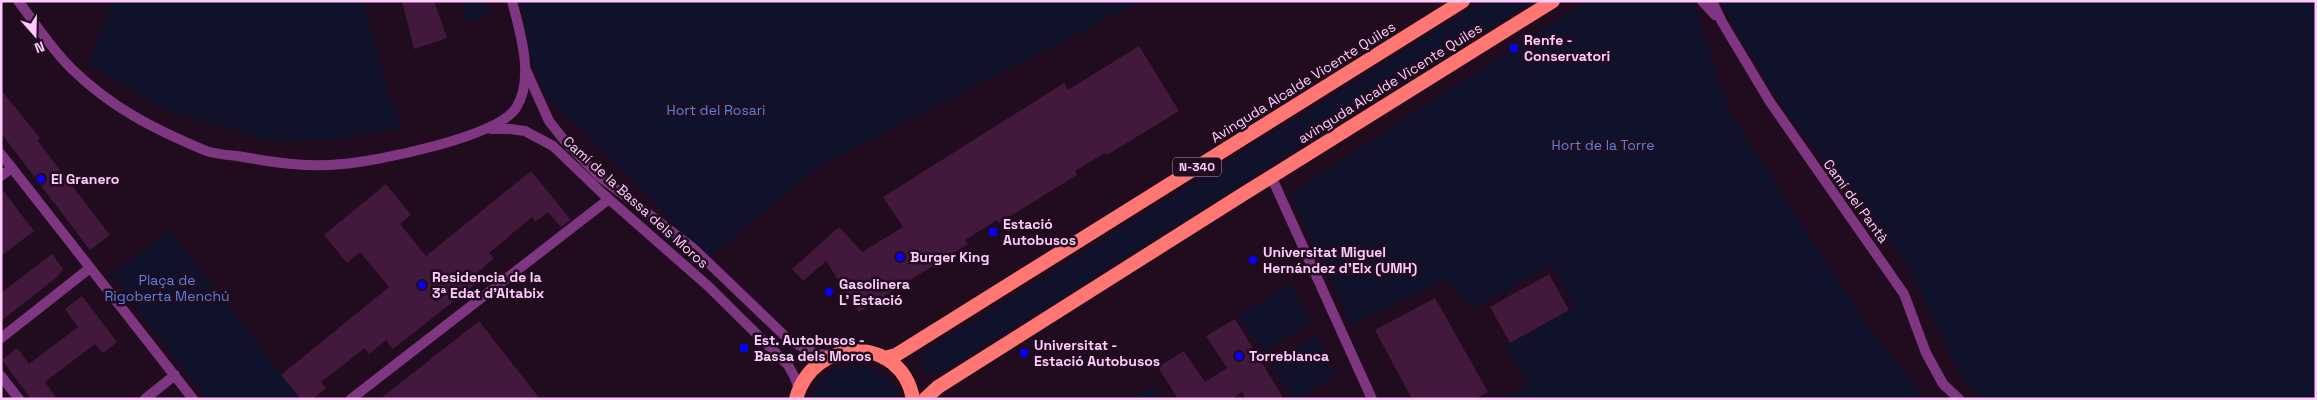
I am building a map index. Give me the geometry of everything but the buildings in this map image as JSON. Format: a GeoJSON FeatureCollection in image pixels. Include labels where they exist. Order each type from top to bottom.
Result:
{"type":"FeatureCollection","features":[{"type":"Feature","properties":{"kind":"highway","name":"Avinguda Alcalde Vicente Quiles"},"geometry":{"type":"LineString","coordinates":[[884,358],[896,355],[1463,1]]}},
{"type":"Feature","properties":{"kind":"highway","name":"avinguda Alcalde Vicente Quiles"},"geometry":{"type":"LineString","coordinates":[[925,399],[938,387],[1271,176],[1553,1]]}},
{"type":"Feature","properties":{"kind":"highway"},"geometry":{"type":"LineString","coordinates":[[797,394],[812,369],[832,355],[850,351],[868,352],[884,358],[896,367],[906,379],[913,399]]}},
{"type":"Feature","properties":{"kind":"street"},"geometry":{"type":"LineString","coordinates":[[18,1],[72,69],[104,97],[132,117],[206,151],[288,165],[342,164],[440,144],[487,129]]}},
{"type":"Feature","properties":{"kind":"street","name":"Camí de la Bassa dels Moros"},"geometry":{"type":"LineString","coordinates":[[512,1],[525,67],[549,121],[564,140],[599,176],[693,248],[788,339],[816,354],[832,355]]}},
{"type":"Feature","properties":{"kind":"street","name":"Camí del Pantà"},"geometry":{"type":"LineString","coordinates":[[1702,1],[1722,22]]}},
{"type":"Feature","properties":{"kind":"street","name":"Camí del Pantà"},"geometry":{"type":"LineString","coordinates":[[1712,1],[1722,22],[1770,102],[1904,294],[1926,353],[1942,384],[1959,399]]}},
{"type":"Feature","properties":{"kind":"street","name":"Camí de la Bassa dels Moros"},"geometry":{"type":"LineString","coordinates":[[487,129],[504,120],[516,108],[523,92],[525,67]]}},
{"type":"Feature","properties":{"kind":"street","name":"Camí de la Bassa dels Moros"},"geometry":{"type":"LineString","coordinates":[[487,129],[510,128],[540,137],[553,146],[609,199],[702,280],[772,349],[788,366],[795,378],[797,394]]}},
{"type":"Feature","properties":{"kind":"street"},"geometry":{"type":"LineString","coordinates":[[1,154],[193,399]]}},
{"type":"Feature","properties":{"kind":"street"},"geometry":{"type":"LineString","coordinates":[[1,176],[12,168]]}},
{"type":"Feature","properties":{"kind":"street"},"geometry":{"type":"LineString","coordinates":[[1271,176],[1372,399]]}},
{"type":"Feature","properties":{"kind":"street"},"geometry":{"type":"LineString","coordinates":[[351,399],[609,199]]}},
{"type":"Feature","properties":{"kind":"street"},"geometry":{"type":"LineString","coordinates":[[1,338],[90,268]]}},
{"type":"Feature","properties":{"kind":"street"},"geometry":{"type":"LineString","coordinates":[[145,399],[175,375]]}},
{"type":"Feature","properties":{"kind":"street"},"geometry":{"type":"LineString","coordinates":[[1,376],[19,399]]}},
{"type":"Feature","properties":{"kind":"green space"},"geometry":{"type":"Polygon","coordinates":[[[113,1],[363,1],[390,98],[402,128],[330,140],[270,141],[167,110],[88,64],[113,1]]]}},
{"type":"Feature","properties":{"kind":"green space"},"geometry":{"type":"Polygon","coordinates":[[[463,1],[485,1],[489,16],[464,23],[463,1]]]}},
{"type":"Feature","properties":{"kind":"green space","name":"Hort del Rosari"},"geometry":{"type":"Polygon","coordinates":[[[520,1],[1141,1],[825,163],[707,258],[619,165],[551,102],[532,61],[520,1]]]}},
{"type":"Feature","properties":{"kind":"green space"},"geometry":{"type":"Polygon","coordinates":[[[1483,1],[1533,1],[946,370],[936,374],[926,372],[920,362],[926,351],[1483,1]]]}},
{"type":"Feature","properties":{"kind":"green space","name":"Hort de la Torre"},"geometry":{"type":"Polygon","coordinates":[[[1585,1],[1689,1],[1694,4],[1729,111],[1863,319],[1925,399],[1504,399],[1528,385],[1506,346],[1575,307],[1552,265],[1472,309],[1446,279],[1351,325],[1290,194],[1585,1]]]}},
{"type":"Feature","properties":{"kind":"green space"},"geometry":{"type":"Polygon","coordinates":[[[1721,1],[2316,1],[2316,399],[1983,399],[1963,381],[1907,264],[1796,126],[1740,39],[1721,1]]]}},
{"type":"Feature","properties":{"kind":"green space","name":"Plaça de Rigoberta Menchú"},"geometry":{"type":"Polygon","coordinates":[[[169,231],[301,399],[207,399],[111,276],[169,231]]]}},
{"type":"Feature","properties":{"kind":"green space"},"geometry":{"type":"Polygon","coordinates":[[[1290,282],[1311,323],[1265,351],[1238,317],[1290,282]]]}},
{"type":"Feature","properties":{"kind":"green space"},"geometry":{"type":"Polygon","coordinates":[[[1316,334],[1336,374],[1298,399],[1293,399],[1271,363],[1316,334]]]}},
{"type":"Feature","properties":{"kind":"green space"},"geometry":{"type":"Polygon","coordinates":[[[854,364],[870,368],[888,379],[900,399],[812,399],[819,385],[828,375],[840,368],[854,364]]]}},
{"type":"Feature","properties":{"kind":"green space"},"geometry":{"type":"Polygon","coordinates":[[[1153,385],[1161,399],[1132,399],[1153,385]]]}},
{"type":"Feature","properties":{"kind":"place","name":"Renfe - Conservatori"},"geometry":{"type":"Point","coordinates":[1514,48]}},
{"type":"Feature","properties":{"kind":"place","name":"El Granero"},"geometry":{"type":"Point","coordinates":[41,179]}},
{"type":"Feature","properties":{"kind":"place","name":"Estació Autobusos"},"geometry":{"type":"Point","coordinates":[993,232]}},
{"type":"Feature","properties":{"kind":"place","name":"Burger King"},"geometry":{"type":"Point","coordinates":[900,257]}},
{"type":"Feature","properties":{"kind":"place","name":"Universitat Miguel Hernández d'Elx (UMH)"},"geometry":{"type":"Point","coordinates":[1253,260]}},
{"type":"Feature","properties":{"kind":"place","name":"Residencia de la 3ª Edat d'Altabix"},"geometry":{"type":"Point","coordinates":[422,285]}},
{"type":"Feature","properties":{"kind":"place","name":"Gasolinera L' Estació"},"geometry":{"type":"Point","coordinates":[829,292]}},
{"type":"Feature","properties":{"kind":"place","name":"Est. Autobusos - Bassa dels Moros"},"geometry":{"type":"Point","coordinates":[744,348]}},
{"type":"Feature","properties":{"kind":"place","name":"Universitat - Estació Autobusos"},"geometry":{"type":"Point","coordinates":[1024,353]}},
{"type":"Feature","properties":{"kind":"place","name":"Torreblanca"},"geometry":{"type":"Point","coordinates":[1239,356]}}]}
